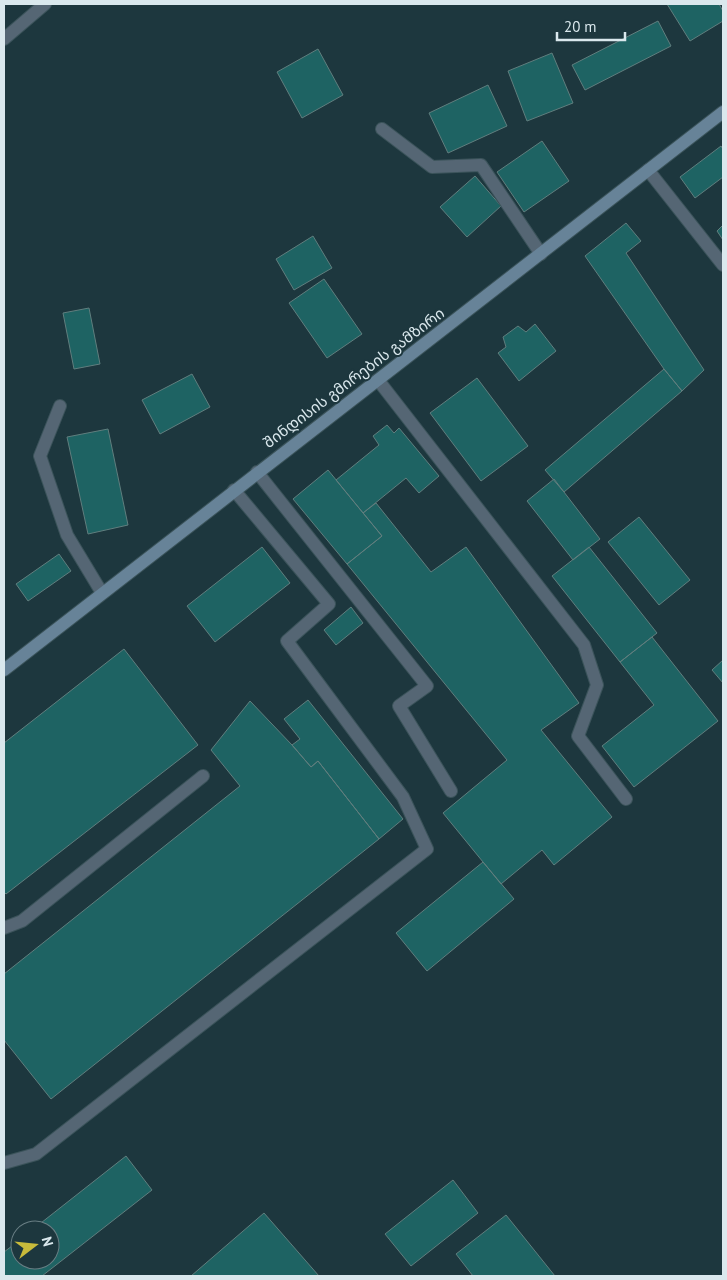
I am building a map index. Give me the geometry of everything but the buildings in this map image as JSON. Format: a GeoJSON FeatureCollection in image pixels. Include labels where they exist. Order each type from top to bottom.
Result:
{"type":"FeatureCollection","features":[{"type":"Feature","properties":{"kind":"main road","name":"შინდისის გმირების გამზირი"},"geometry":{"type":"LineString","coordinates":[[4,670],[723,112]]}},
{"type":"Feature","properties":{"kind":"street"},"geometry":{"type":"LineString","coordinates":[[4,39],[45,4]]}},
{"type":"Feature","properties":{"kind":"street"},"geometry":{"type":"LineString","coordinates":[[382,129],[432,167],[480,165],[541,254]]}},
{"type":"Feature","properties":{"kind":"street"},"geometry":{"type":"LineString","coordinates":[[648,170],[723,266]]}},
{"type":"Feature","properties":{"kind":"street"},"geometry":{"type":"LineString","coordinates":[[378,380],[584,645],[597,685],[578,736],[626,799]]}},
{"type":"Feature","properties":{"kind":"street"},"geometry":{"type":"LineString","coordinates":[[60,406],[40,456],[67,535],[102,593]]}},
{"type":"Feature","properties":{"kind":"street"},"geometry":{"type":"LineString","coordinates":[[257,472],[427,686],[399,706],[451,791]]}},
{"type":"Feature","properties":{"kind":"street"},"geometry":{"type":"LineString","coordinates":[[4,1163],[36,1154],[427,849],[403,797],[287,641],[329,604],[234,490]]}},
{"type":"Feature","properties":{"kind":"street"},"geometry":{"type":"LineString","coordinates":[[4,928],[22,921],[202,776]]}}]}
